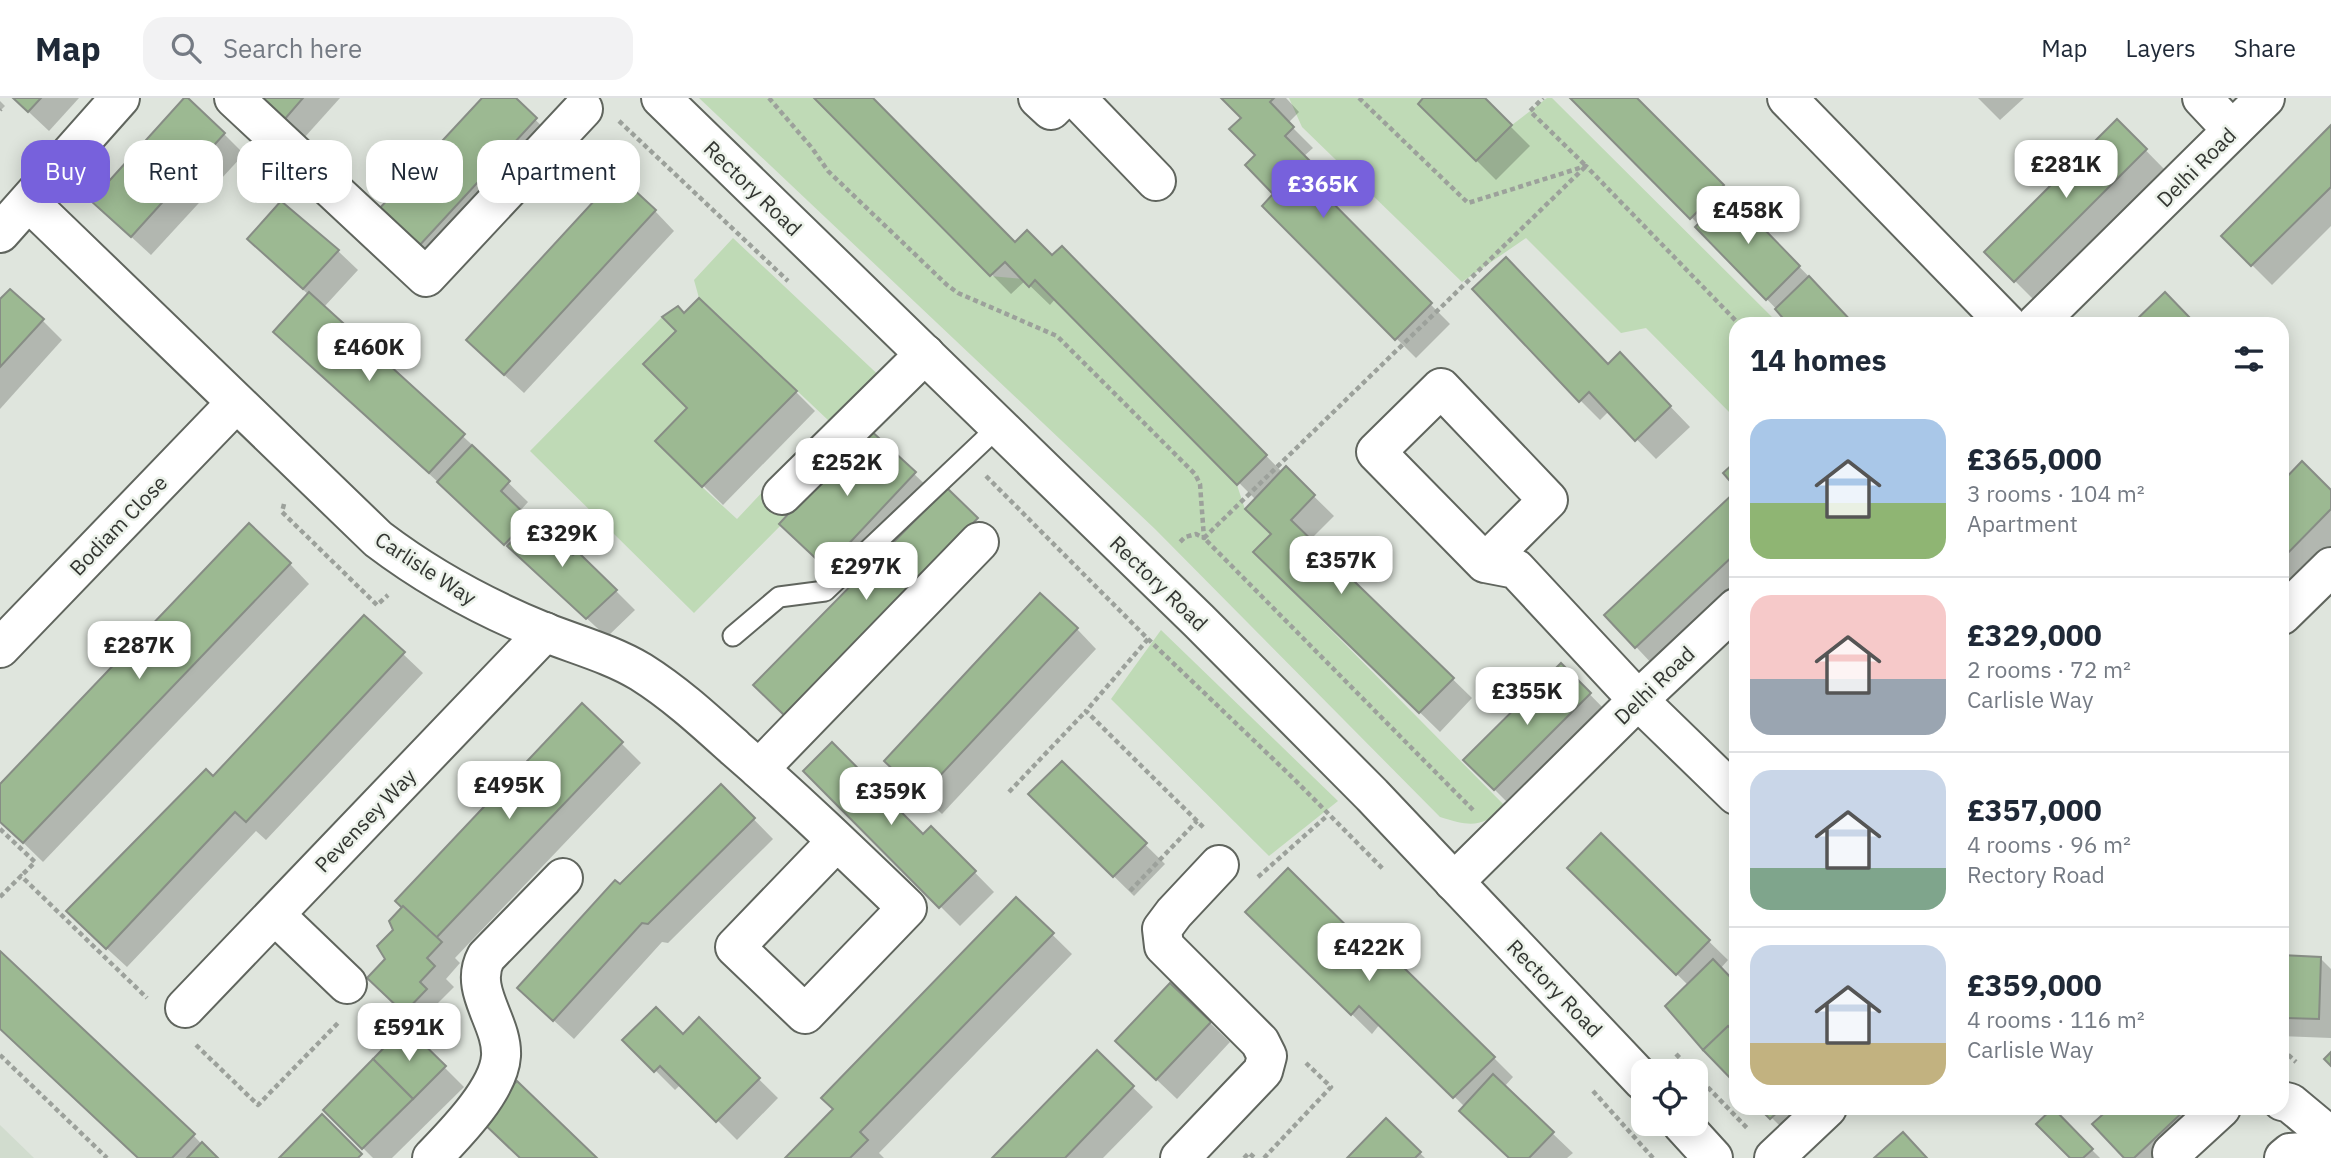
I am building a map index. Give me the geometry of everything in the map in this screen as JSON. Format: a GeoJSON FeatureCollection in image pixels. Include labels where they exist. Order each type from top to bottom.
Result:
{"type":"FeatureCollection","features":[{"type":"Feature","properties":{"kind":"street"},"geometry":{"type":"LineString","coordinates":[[83,140],[120,98]]}},
{"type":"Feature","properties":{"kind":"street"},"geometry":{"type":"LineString","coordinates":[[234,98],[426,277],[597,111]]}},
{"type":"Feature","properties":{"kind":"street","name":"Rectory Road"},"geometry":{"type":"LineString","coordinates":[[661,98],[1199,621],[1372,795],[1631,1068]]}},
{"type":"Feature","properties":{"kind":"street"},"geometry":{"type":"LineString","coordinates":[[1038,98],[1051,110],[1063,98]]}},
{"type":"Feature","properties":{"kind":"street"},"geometry":{"type":"LineString","coordinates":[[1076,98],[1156,181]]}},
{"type":"Feature","properties":{"kind":"street"},"geometry":{"type":"LineString","coordinates":[[1787,98],[2000,317]]}},
{"type":"Feature","properties":{"kind":"street"},"geometry":{"type":"LineString","coordinates":[[2202,98],[2232,130]]}},
{"type":"Feature","properties":{"kind":"street","name":"Delhi Road"},"geometry":{"type":"LineString","coordinates":[[2043,317],[2265,98]]}},
{"type":"Feature","properties":{"kind":"street"},"geometry":{"type":"LineString","coordinates":[[0,233],[28,203]]}},
{"type":"Feature","properties":{"kind":"street","name":"Carlisle Way"},"geometry":{"type":"LineString","coordinates":[[30,203],[388,547],[469,597],[545,632],[616,658],[642,673],[690,708],[759,769],[837,841],[906,908],[805,1014],[735,947],[837,841]]}},
{"type":"Feature","properties":{"kind":"street"},"geometry":{"type":"LineString","coordinates":[[782,495],[925,354]]}},
{"type":"Feature","properties":{"kind":"street"},"geometry":{"type":"LineString","coordinates":[[1485,563],[1548,500],[1441,388],[1376,452],[1485,563],[1516,569],[1638,700],[1729,788]]}},
{"type":"Feature","properties":{"kind":"street","name":"Bodiam Close"},"geometry":{"type":"LineString","coordinates":[[0,648],[236,402]]}},
{"type":"Feature","properties":{"kind":"street"},"geometry":{"type":"LineString","coordinates":[[759,769],[979,542]]}},
{"type":"Feature","properties":{"kind":"street"},"geometry":{"type":"LineString","coordinates":[[2289,608],[2331,567]]}},
{"type":"Feature","properties":{"kind":"street","name":"Delhi Road"},"geometry":{"type":"LineString","coordinates":[[1454,882],[1729,614]]}},
{"type":"Feature","properties":{"kind":"street","name":"Pevensey Way"},"geometry":{"type":"LineString","coordinates":[[185,1009],[545,632]]}},
{"type":"Feature","properties":{"kind":"street"},"geometry":{"type":"LineString","coordinates":[[1180,1158],[1264,1071],[1267,1056],[1260,1042],[1164,946],[1162,929],[1213,848]]}},
{"type":"Feature","properties":{"kind":"street"},"geometry":{"type":"LineString","coordinates":[[452,1151],[492,1085],[501,1057],[499,1034],[480,979],[480,967],[486,957],[563,877]]}},
{"type":"Feature","properties":{"kind":"street"},"geometry":{"type":"LineString","coordinates":[[275,915],[347,984]]}},
{"type":"Feature","properties":{"kind":"street"},"geometry":{"type":"LineString","coordinates":[[2289,1103],[2331,1137]]}},
{"type":"Feature","properties":{"kind":"street"},"geometry":{"type":"LineString","coordinates":[[1768,1146],[1816,1115]]}},
{"type":"Feature","properties":{"kind":"street"},"geometry":{"type":"LineString","coordinates":[[2172,1153],[2213,1115]]}},
{"type":"Feature","properties":{"kind":"street"},"geometry":{"type":"LineString","coordinates":[[1693,1136],[1713,1158]]}},
{"type":"Feature","properties":{"kind":"street"},"geometry":{"type":"LineString","coordinates":[[2284,1158],[2290,1153],[2331,1150]]}},
{"type":"Feature","properties":{"kind":"lane"},"geometry":{"type":"LineString","coordinates":[[733,636],[779,597],[824,591],[998,427]]}},
{"type":"Feature","properties":{"kind":"path"},"geometry":{"type":"LineString","coordinates":[[769,98],[828,170],[947,285],[958,293],[1057,336],[1195,474],[1200,484],[1204,538],[1196,534],[1185,537],[1171,551]]}},
{"type":"Feature","properties":{"kind":"path"},"geometry":{"type":"LineString","coordinates":[[1359,98],[1468,203],[1586,166]]}},
{"type":"Feature","properties":{"kind":"path"},"geometry":{"type":"LineString","coordinates":[[1543,98],[1530,111],[1732,317]]}},
{"type":"Feature","properties":{"kind":"path"},"geometry":{"type":"LineString","coordinates":[[597,111],[797,291]]}},
{"type":"Feature","properties":{"kind":"path"},"geometry":{"type":"LineString","coordinates":[[968,457],[1148,639],[1293,778],[1385,871]]}},
{"type":"Feature","properties":{"kind":"path"},"geometry":{"type":"LineString","coordinates":[[286,500],[282,512],[377,605],[392,592]]}},
{"type":"Feature","properties":{"kind":"path"},"geometry":{"type":"LineString","coordinates":[[1009,792],[1086,711],[1148,639]]}},
{"type":"Feature","properties":{"kind":"path"},"geometry":{"type":"LineString","coordinates":[[1086,711],[1198,821],[1213,848]]}},
{"type":"Feature","properties":{"kind":"path"},"geometry":{"type":"LineString","coordinates":[[1256,879],[1328,815]]}},
{"type":"Feature","properties":{"kind":"path"},"geometry":{"type":"LineString","coordinates":[[1130,891],[1198,821]]}},
{"type":"Feature","properties":{"kind":"path"},"geometry":{"type":"LineString","coordinates":[[0,829],[34,862],[21,876]]}},
{"type":"Feature","properties":{"kind":"path"},"geometry":{"type":"LineString","coordinates":[[1673,1051],[1681,1059]]}},
{"type":"Feature","properties":{"kind":"path"},"geometry":{"type":"LineString","coordinates":[[0,1055],[107,1158]]}},
{"type":"Feature","properties":{"kind":"path"},"geometry":{"type":"LineString","coordinates":[[1589,1086],[1653,1158]]}},
{"type":"Feature","properties":{"kind":"path"},"geometry":{"type":"LineString","coordinates":[[1708,1088],[1729,1109]]}},
{"type":"Feature","properties":{"kind":"path"},"geometry":{"type":"LineString","coordinates":[[1735,1115],[1768,1146]]}},
{"type":"Feature","properties":{"kind":"path"},"geometry":{"type":"LineString","coordinates":[[1244,1158],[1249,1153],[1255,1158]]}},
{"type":"Feature","properties":{"kind":"shaded area"},"geometry":{"type":"Polygon","coordinates":[[[0,1125],[34,1158],[0,1158],[0,1125]]]}},
{"type":"Feature","properties":{"kind":"green space"},"geometry":{"type":"Polygon","coordinates":[[[699,98],[814,98],[990,276],[1035,280],[1237,485],[1245,509],[1271,534],[1254,552],[1507,808],[1490,819],[1468,824],[1440,817],[1155,529],[699,98]]]}},
{"type":"Feature","properties":{"kind":"green space"},"geometry":{"type":"Polygon","coordinates":[[[1289,98],[1423,98],[1418,104],[1476,161],[1512,125],[1547,98],[1552,98],[1772,317],[1729,317],[1729,412],[1646,328],[1621,333],[1526,238],[1462,282],[1302,127],[1289,98]]]}},
{"type":"Feature","properties":{"kind":"green space"},"geometry":{"type":"Polygon","coordinates":[[[733,238],[905,400],[694,613],[530,451],[662,317],[676,331],[643,364],[687,408],[702,487],[737,519],[829,421],[699,298],[694,280],[733,238]]]}},
{"type":"Feature","properties":{"kind":"green space"},"geometry":{"type":"Polygon","coordinates":[[[1161,630],[1338,801],[1269,856],[1111,699],[1161,630]]]}},
{"type":"Feature","properties":{"kind":"building"},"geometry":{"type":"Polygon","coordinates":[[[13,98],[41,98],[28,112],[13,98]]]}},
{"type":"Feature","properties":{"kind":"building"},"geometry":{"type":"Polygon","coordinates":[[[184,98],[188,98],[225,133],[219,140],[146,140],[184,98]]]}},
{"type":"Feature","properties":{"kind":"building"},"geometry":{"type":"Polygon","coordinates":[[[259,98],[303,98],[284,120],[259,98]]]}},
{"type":"Feature","properties":{"kind":"building"},"geometry":{"type":"Polygon","coordinates":[[[482,98],[516,98],[537,118],[517,140],[477,140],[477,183],[463,198],[463,140],[443,140],[482,98]]]}},
{"type":"Feature","properties":{"kind":"building"},"geometry":{"type":"Polygon","coordinates":[[[814,98],[873,98],[1015,242],[1027,230],[1052,255],[1062,246],[1267,455],[1237,485],[1035,280],[1029,287],[1005,262],[990,276],[814,98]]]}},
{"type":"Feature","properties":{"kind":"building"},"geometry":{"type":"Polygon","coordinates":[[[1221,98],[1274,98],[1270,102],[1294,127],[1285,136],[1313,164],[1303,173],[1432,303],[1395,340],[1262,206],[1273,194],[1245,165],[1255,155],[1229,129],[1241,118],[1221,98]]]}},
{"type":"Feature","properties":{"kind":"building"},"geometry":{"type":"Polygon","coordinates":[[[1423,98],[1485,98],[1512,125],[1476,161],[1418,104],[1423,98]]]}},
{"type":"Feature","properties":{"kind":"building"},"geometry":{"type":"Polygon","coordinates":[[[1570,98],[1637,98],[1724,185],[1690,219],[1570,98]]]}},
{"type":"Feature","properties":{"kind":"building"},"geometry":{"type":"Polygon","coordinates":[[[2117,119],[2147,149],[2014,282],[1984,252],[2117,119]]]}},
{"type":"Feature","properties":{"kind":"building"},"geometry":{"type":"Polygon","coordinates":[[[2331,125],[2331,187],[2251,266],[2221,236],[2331,125]]]}},
{"type":"Feature","properties":{"kind":"building"},"geometry":{"type":"Polygon","coordinates":[[[124,164],[124,203],[162,203],[131,237],[93,203],[110,203],[110,180],[124,164]]]}},
{"type":"Feature","properties":{"kind":"building"},"geometry":{"type":"Polygon","coordinates":[[[1729,193],[1800,266],[1766,300],[1695,227],[1729,193]]]}},
{"type":"Feature","properties":{"kind":"building"},"geometry":{"type":"Polygon","coordinates":[[[640,195],[656,210],[504,375],[466,340],[592,203],[640,203],[640,195]]]}},
{"type":"Feature","properties":{"kind":"building"},"geometry":{"type":"Polygon","coordinates":[[[279,203],[283,203],[339,250],[303,289],[247,239],[279,203]]]}},
{"type":"Feature","properties":{"kind":"building"},"geometry":{"type":"Polygon","coordinates":[[[384,203],[459,203],[418,247],[378,210],[384,203]]]}},
{"type":"Feature","properties":{"kind":"building"},"geometry":{"type":"Polygon","coordinates":[[[1506,257],[1608,364],[1620,352],[1671,406],[1635,441],[1589,392],[1579,402],[1472,289],[1506,257]]]}},
{"type":"Feature","properties":{"kind":"building"},"geometry":{"type":"Polygon","coordinates":[[[1809,276],[1847,317],[1782,317],[1775,309],[1809,276]]]}},
{"type":"Feature","properties":{"kind":"building"},"geometry":{"type":"Polygon","coordinates":[[[10,289],[44,319],[0,367],[0,299],[10,289]]]}},
{"type":"Feature","properties":{"kind":"building"},"geometry":{"type":"Polygon","coordinates":[[[309,292],[465,434],[429,473],[273,332],[309,292]]]}},
{"type":"Feature","properties":{"kind":"building"},"geometry":{"type":"Polygon","coordinates":[[[2165,292],[2189,317],[2139,317],[2165,292]]]}},
{"type":"Feature","properties":{"kind":"building"},"geometry":{"type":"Polygon","coordinates":[[[699,298],[797,391],[702,487],[655,441],[687,408],[643,364],[676,331],[662,317],[678,306],[684,313],[699,298]]]}},
{"type":"Feature","properties":{"kind":"building"},"geometry":{"type":"Polygon","coordinates":[[[868,428],[916,472],[826,568],[779,524],[868,428]]]}},
{"type":"Feature","properties":{"kind":"building"},"geometry":{"type":"Polygon","coordinates":[[[472,445],[510,481],[501,491],[529,518],[504,545],[437,482],[472,445]]]}},
{"type":"Feature","properties":{"kind":"building"},"geometry":{"type":"Polygon","coordinates":[[[2302,461],[2331,490],[2331,509],[2289,552],[2289,475],[2302,461]]]}},
{"type":"Feature","properties":{"kind":"building"},"geometry":{"type":"Polygon","coordinates":[[[1286,466],[1315,495],[1291,520],[1454,678],[1419,713],[1253,552],[1271,534],[1245,509],[1286,466]]]}},
{"type":"Feature","properties":{"kind":"building"},"geometry":{"type":"Polygon","coordinates":[[[1729,467],[1729,480],[1723,473],[1729,467]]]}},
{"type":"Feature","properties":{"kind":"building"},"geometry":{"type":"Polygon","coordinates":[[[947,488],[978,518],[784,715],[753,685],[947,488]]]}},
{"type":"Feature","properties":{"kind":"building"},"geometry":{"type":"Polygon","coordinates":[[[1729,498],[1729,560],[1635,648],[1604,615],[1729,498]]]}},
{"type":"Feature","properties":{"kind":"building"},"geometry":{"type":"Polygon","coordinates":[[[537,517],[573,555],[578,552],[617,590],[586,619],[507,546],[537,517]]]}},
{"type":"Feature","properties":{"kind":"building"},"geometry":{"type":"Polygon","coordinates":[[[249,523],[291,563],[23,843],[0,822],[0,784],[249,523]]]}},
{"type":"Feature","properties":{"kind":"building"},"geometry":{"type":"Polygon","coordinates":[[[1040,593],[1078,628],[921,796],[884,761],[1040,593]]]}},
{"type":"Feature","properties":{"kind":"building"},"geometry":{"type":"Polygon","coordinates":[[[364,615],[405,652],[246,822],[235,812],[106,949],[66,911],[206,769],[213,776],[364,615]]]}},
{"type":"Feature","properties":{"kind":"building"},"geometry":{"type":"Polygon","coordinates":[[[1561,663],[1591,693],[1494,790],[1463,760],[1561,663]]]}},
{"type":"Feature","properties":{"kind":"building"},"geometry":{"type":"Polygon","coordinates":[[[582,703],[623,742],[435,939],[395,901],[582,703]]]}},
{"type":"Feature","properties":{"kind":"building"},"geometry":{"type":"Polygon","coordinates":[[[832,742],[923,834],[931,826],[976,871],[939,908],[803,771],[832,742]]]}},
{"type":"Feature","properties":{"kind":"building"},"geometry":{"type":"Polygon","coordinates":[[[1062,761],[1147,843],[1113,877],[1028,794],[1062,761]]]}},
{"type":"Feature","properties":{"kind":"building"},"geometry":{"type":"Polygon","coordinates":[[[721,784],[755,818],[648,924],[642,923],[553,1021],[517,988],[615,880],[620,884],[721,784]]]}},
{"type":"Feature","properties":{"kind":"building"},"geometry":{"type":"Polygon","coordinates":[[[1601,833],[1710,940],[1676,975],[1567,868],[1601,833]]]}},
{"type":"Feature","properties":{"kind":"building"},"geometry":{"type":"Polygon","coordinates":[[[1288,868],[1389,968],[1396,960],[1495,1057],[1453,1098],[1359,1006],[1351,1015],[1245,912],[1288,868]]]}},
{"type":"Feature","properties":{"kind":"building"},"geometry":{"type":"Polygon","coordinates":[[[1016,897],[1054,933],[860,1132],[868,1140],[850,1158],[785,1158],[833,1109],[821,1098],[1016,897]]]}},
{"type":"Feature","properties":{"kind":"building"},"geometry":{"type":"Polygon","coordinates":[[[403,906],[442,942],[427,958],[435,966],[420,982],[427,989],[404,1013],[367,978],[385,959],[377,946],[393,930],[389,921],[403,906]]]}},
{"type":"Feature","properties":{"kind":"building"},"geometry":{"type":"Polygon","coordinates":[[[0,951],[195,1134],[172,1158],[138,1158],[0,1029],[0,951]]]}},
{"type":"Feature","properties":{"kind":"building"},"geometry":{"type":"Polygon","coordinates":[[[2289,955],[2321,957],[2319,1019],[2289,1018],[2289,955]]]}},
{"type":"Feature","properties":{"kind":"building"},"geometry":{"type":"Polygon","coordinates":[[[1713,959],[1729,976],[1729,1026],[1703,1050],[1665,1006],[1713,959]]]}},
{"type":"Feature","properties":{"kind":"building"},"geometry":{"type":"Polygon","coordinates":[[[1170,983],[1211,1022],[1156,1080],[1115,1041],[1170,983]]]}},
{"type":"Feature","properties":{"kind":"building"},"geometry":{"type":"Polygon","coordinates":[[[656,1007],[683,1034],[699,1017],[760,1078],[716,1122],[660,1066],[654,1072],[622,1040],[656,1007]]]}},
{"type":"Feature","properties":{"kind":"building"},"geometry":{"type":"Polygon","coordinates":[[[405,1026],[446,1066],[413,1099],[373,1059],[405,1026]]]}},
{"type":"Feature","properties":{"kind":"building"},"geometry":{"type":"Polygon","coordinates":[[[1729,1027],[1729,1077],[1703,1050],[1729,1027]]]}},
{"type":"Feature","properties":{"kind":"building"},"geometry":{"type":"Polygon","coordinates":[[[1097,1050],[1134,1086],[1065,1158],[992,1158],[1097,1050]]]}},
{"type":"Feature","properties":{"kind":"building"},"geometry":{"type":"Polygon","coordinates":[[[2331,1052],[2331,1066],[2324,1059],[2331,1052]]]}},
{"type":"Feature","properties":{"kind":"building"},"geometry":{"type":"Polygon","coordinates":[[[373,1059],[413,1099],[362,1149],[323,1110],[373,1059]]]}},
{"type":"Feature","properties":{"kind":"building"},"geometry":{"type":"Polygon","coordinates":[[[1493,1074],[1554,1132],[1529,1158],[1509,1158],[1459,1111],[1493,1074]]]}},
{"type":"Feature","properties":{"kind":"building"},"geometry":{"type":"Polygon","coordinates":[[[517,1081],[597,1158],[520,1158],[480,1120],[517,1081]]]}},
{"type":"Feature","properties":{"kind":"building"},"geometry":{"type":"Polygon","coordinates":[[[322,1114],[362,1154],[358,1158],[279,1158],[322,1114]]]}},
{"type":"Feature","properties":{"kind":"building"},"geometry":{"type":"Polygon","coordinates":[[[2046,1115],[2060,1115],[2093,1149],[2083,1158],[2070,1158],[2036,1124],[2046,1115]]]}},
{"type":"Feature","properties":{"kind":"building"},"geometry":{"type":"Polygon","coordinates":[[[2102,1115],[2180,1115],[2134,1158],[2124,1158],[2092,1124],[2102,1115]]]}},
{"type":"Feature","properties":{"kind":"building"},"geometry":{"type":"Polygon","coordinates":[[[1386,1118],[1421,1152],[1415,1158],[1347,1158],[1386,1118]]]}},
{"type":"Feature","properties":{"kind":"building"},"geometry":{"type":"Polygon","coordinates":[[[1903,1132],[1927,1158],[1874,1158],[1903,1132]]]}},
{"type":"Feature","properties":{"kind":"building"},"geometry":{"type":"Polygon","coordinates":[[[202,1142],[218,1158],[187,1158],[202,1142]]]}}]}
